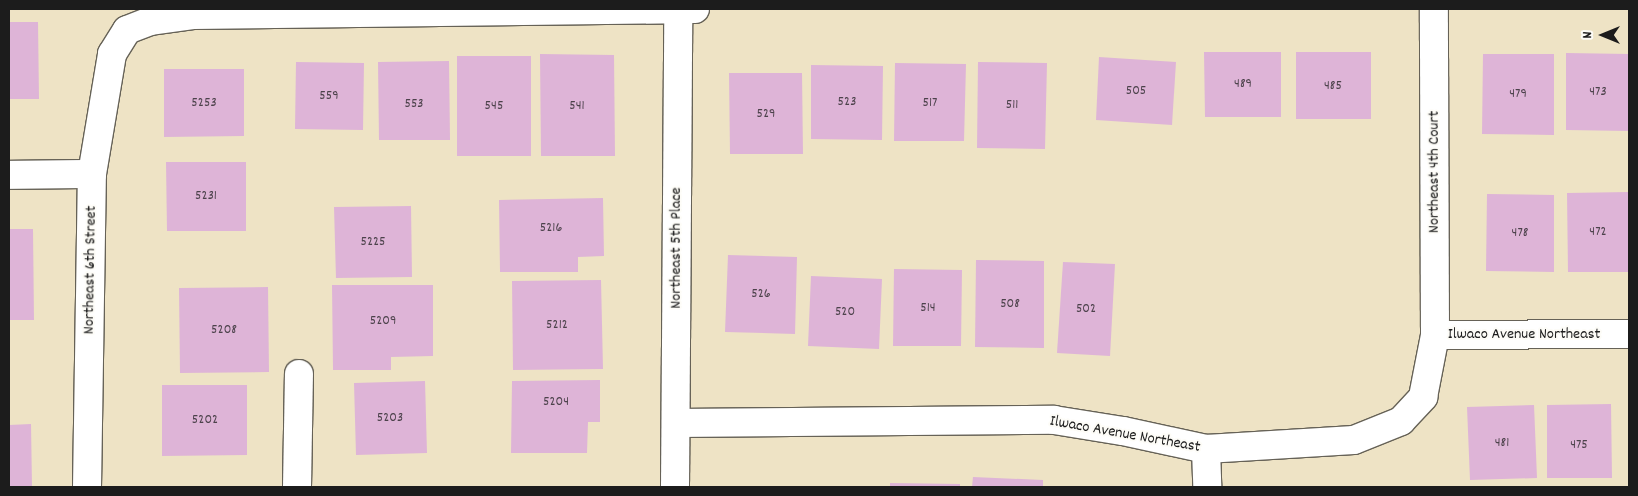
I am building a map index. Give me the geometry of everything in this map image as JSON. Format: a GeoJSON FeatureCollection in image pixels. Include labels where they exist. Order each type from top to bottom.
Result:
{"type":"FeatureCollection","features":[{"type":"Feature","properties":{"kind":"street"},"geometry":{"type":"LineString","coordinates":[[678,9],[695,9]]}},
{"type":"Feature","properties":{"kind":"street","name":"Northeast 6th Street"},"geometry":{"type":"LineString","coordinates":[[87,487],[92,174],[112,54],[127,30],[151,21],[193,14],[678,9]]}},
{"type":"Feature","properties":{"kind":"street","name":"Northeast 5th Place"},"geometry":{"type":"LineString","coordinates":[[675,487],[678,9]]}},
{"type":"Feature","properties":{"kind":"street","name":"Northeast 4th Court"},"geometry":{"type":"LineString","coordinates":[[1434,9],[1436,336]]}},
{"type":"Feature","properties":{"kind":"street"},"geometry":{"type":"LineString","coordinates":[[9,175],[92,174]]}},
{"type":"Feature","properties":{"kind":"street","name":"Ilwaco Avenue Northeast"},"geometry":{"type":"LineString","coordinates":[[676,423],[1054,420],[1123,431],[1206,449],[1354,440],[1401,421],[1424,397],[1436,336],[1629,334]]}},
{"type":"Feature","properties":{"kind":"street"},"geometry":{"type":"LineString","coordinates":[[297,487],[299,374]]}},
{"type":"Feature","properties":{"kind":"street"},"geometry":{"type":"LineString","coordinates":[[1206,449],[1206,487]]}},
{"type":"Feature","properties":{"kind":"building"},"geometry":{"type":"Polygon","coordinates":[[[9,22],[38,22],[39,99],[9,99],[9,22]]]}},
{"type":"Feature","properties":{"kind":"building"},"geometry":{"type":"Polygon","coordinates":[[[1204,52],[1281,52],[1281,117],[1205,117],[1204,52]]]}},
{"type":"Feature","properties":{"kind":"building"},"geometry":{"type":"Polygon","coordinates":[[[1296,52],[1371,52],[1371,119],[1296,119],[1296,52]]]}},
{"type":"Feature","properties":{"kind":"building"},"geometry":{"type":"Polygon","coordinates":[[[1566,53],[1629,54],[1629,131],[1566,130],[1566,53]]]}},
{"type":"Feature","properties":{"kind":"building"},"geometry":{"type":"Polygon","coordinates":[[[540,54],[614,55],[615,156],[541,156],[540,54]]]}},
{"type":"Feature","properties":{"kind":"building"},"geometry":{"type":"Polygon","coordinates":[[[1483,54],[1554,54],[1554,135],[1482,134],[1483,54]]]}},
{"type":"Feature","properties":{"kind":"building"},"geometry":{"type":"Polygon","coordinates":[[[457,56],[531,56],[531,156],[457,156],[457,56]]]}},
{"type":"Feature","properties":{"kind":"building"},"geometry":{"type":"Polygon","coordinates":[[[1099,57],[1176,62],[1172,125],[1096,120],[1099,57]]]}},
{"type":"Feature","properties":{"kind":"building"},"geometry":{"type":"Polygon","coordinates":[[[449,61],[450,140],[379,140],[378,62],[449,61]]]}},
{"type":"Feature","properties":{"kind":"building"},"geometry":{"type":"Polygon","coordinates":[[[296,62],[364,63],[363,130],[295,129],[296,62]]]}},
{"type":"Feature","properties":{"kind":"building"},"geometry":{"type":"Polygon","coordinates":[[[978,62],[1047,63],[1045,149],[977,148],[978,62]]]}},
{"type":"Feature","properties":{"kind":"building"},"geometry":{"type":"Polygon","coordinates":[[[895,63],[966,64],[964,141],[894,141],[895,63]]]}},
{"type":"Feature","properties":{"kind":"building"},"geometry":{"type":"Polygon","coordinates":[[[811,65],[883,66],[882,140],[811,139],[811,65]]]}},
{"type":"Feature","properties":{"kind":"building"},"geometry":{"type":"Polygon","coordinates":[[[164,69],[244,69],[244,136],[164,137],[164,69]]]}},
{"type":"Feature","properties":{"kind":"building"},"geometry":{"type":"Polygon","coordinates":[[[729,73],[802,73],[803,154],[730,154],[729,73]]]}},
{"type":"Feature","properties":{"kind":"building"},"geometry":{"type":"Polygon","coordinates":[[[166,162],[246,162],[246,231],[167,231],[166,162]]]}},
{"type":"Feature","properties":{"kind":"building"},"geometry":{"type":"Polygon","coordinates":[[[1629,192],[1629,272],[1568,272],[1567,193],[1629,192]]]}},
{"type":"Feature","properties":{"kind":"building"},"geometry":{"type":"Polygon","coordinates":[[[1487,194],[1554,195],[1554,272],[1486,271],[1487,194]]]}},
{"type":"Feature","properties":{"kind":"building"},"geometry":{"type":"Polygon","coordinates":[[[603,198],[604,256],[578,257],[578,272],[500,272],[499,200],[603,198]]]}},
{"type":"Feature","properties":{"kind":"building"},"geometry":{"type":"Polygon","coordinates":[[[411,206],[412,277],[336,278],[334,207],[411,206]]]}},
{"type":"Feature","properties":{"kind":"building"},"geometry":{"type":"Polygon","coordinates":[[[9,229],[33,229],[34,320],[9,320],[9,229]]]}},
{"type":"Feature","properties":{"kind":"building"},"geometry":{"type":"Polygon","coordinates":[[[728,255],[797,257],[795,334],[725,332],[728,255]]]}},
{"type":"Feature","properties":{"kind":"building"},"geometry":{"type":"Polygon","coordinates":[[[976,260],[1044,261],[1044,348],[975,347],[976,260]]]}},
{"type":"Feature","properties":{"kind":"building"},"geometry":{"type":"Polygon","coordinates":[[[1063,262],[1115,264],[1110,356],[1057,353],[1063,262]]]}},
{"type":"Feature","properties":{"kind":"building"},"geometry":{"type":"Polygon","coordinates":[[[894,269],[962,270],[961,346],[893,346],[894,269]]]}},
{"type":"Feature","properties":{"kind":"building"},"geometry":{"type":"Polygon","coordinates":[[[811,276],[882,279],[879,349],[808,346],[811,276]]]}},
{"type":"Feature","properties":{"kind":"building"},"geometry":{"type":"Polygon","coordinates":[[[601,280],[603,369],[513,370],[512,281],[601,280]]]}},
{"type":"Feature","properties":{"kind":"building"},"geometry":{"type":"Polygon","coordinates":[[[332,285],[433,285],[433,356],[391,357],[391,370],[333,370],[332,285]]]}},
{"type":"Feature","properties":{"kind":"building"},"geometry":{"type":"Polygon","coordinates":[[[268,287],[269,372],[180,373],[179,288],[268,287]]]}},
{"type":"Feature","properties":{"kind":"building"},"geometry":{"type":"Polygon","coordinates":[[[600,380],[600,422],[588,422],[587,453],[511,453],[512,381],[600,380]]]}},
{"type":"Feature","properties":{"kind":"building"},"geometry":{"type":"Polygon","coordinates":[[[425,381],[427,453],[356,455],[354,383],[425,381]]]}},
{"type":"Feature","properties":{"kind":"building"},"geometry":{"type":"Polygon","coordinates":[[[162,385],[247,385],[247,455],[162,456],[162,385]]]}},
{"type":"Feature","properties":{"kind":"building"},"geometry":{"type":"Polygon","coordinates":[[[1611,404],[1612,478],[1547,478],[1547,405],[1611,404]]]}},
{"type":"Feature","properties":{"kind":"building"},"geometry":{"type":"Polygon","coordinates":[[[1534,405],[1537,478],[1470,480],[1467,407],[1534,405]]]}},
{"type":"Feature","properties":{"kind":"building"},"geometry":{"type":"Polygon","coordinates":[[[31,424],[32,487],[9,487],[9,425],[31,424]]]}},
{"type":"Feature","properties":{"kind":"building"},"geometry":{"type":"Polygon","coordinates":[[[973,477],[1043,480],[1043,487],[972,487],[973,477]]]}},
{"type":"Feature","properties":{"kind":"building"},"geometry":{"type":"Polygon","coordinates":[[[890,483],[960,484],[960,487],[890,487],[890,483]]]}}]}
